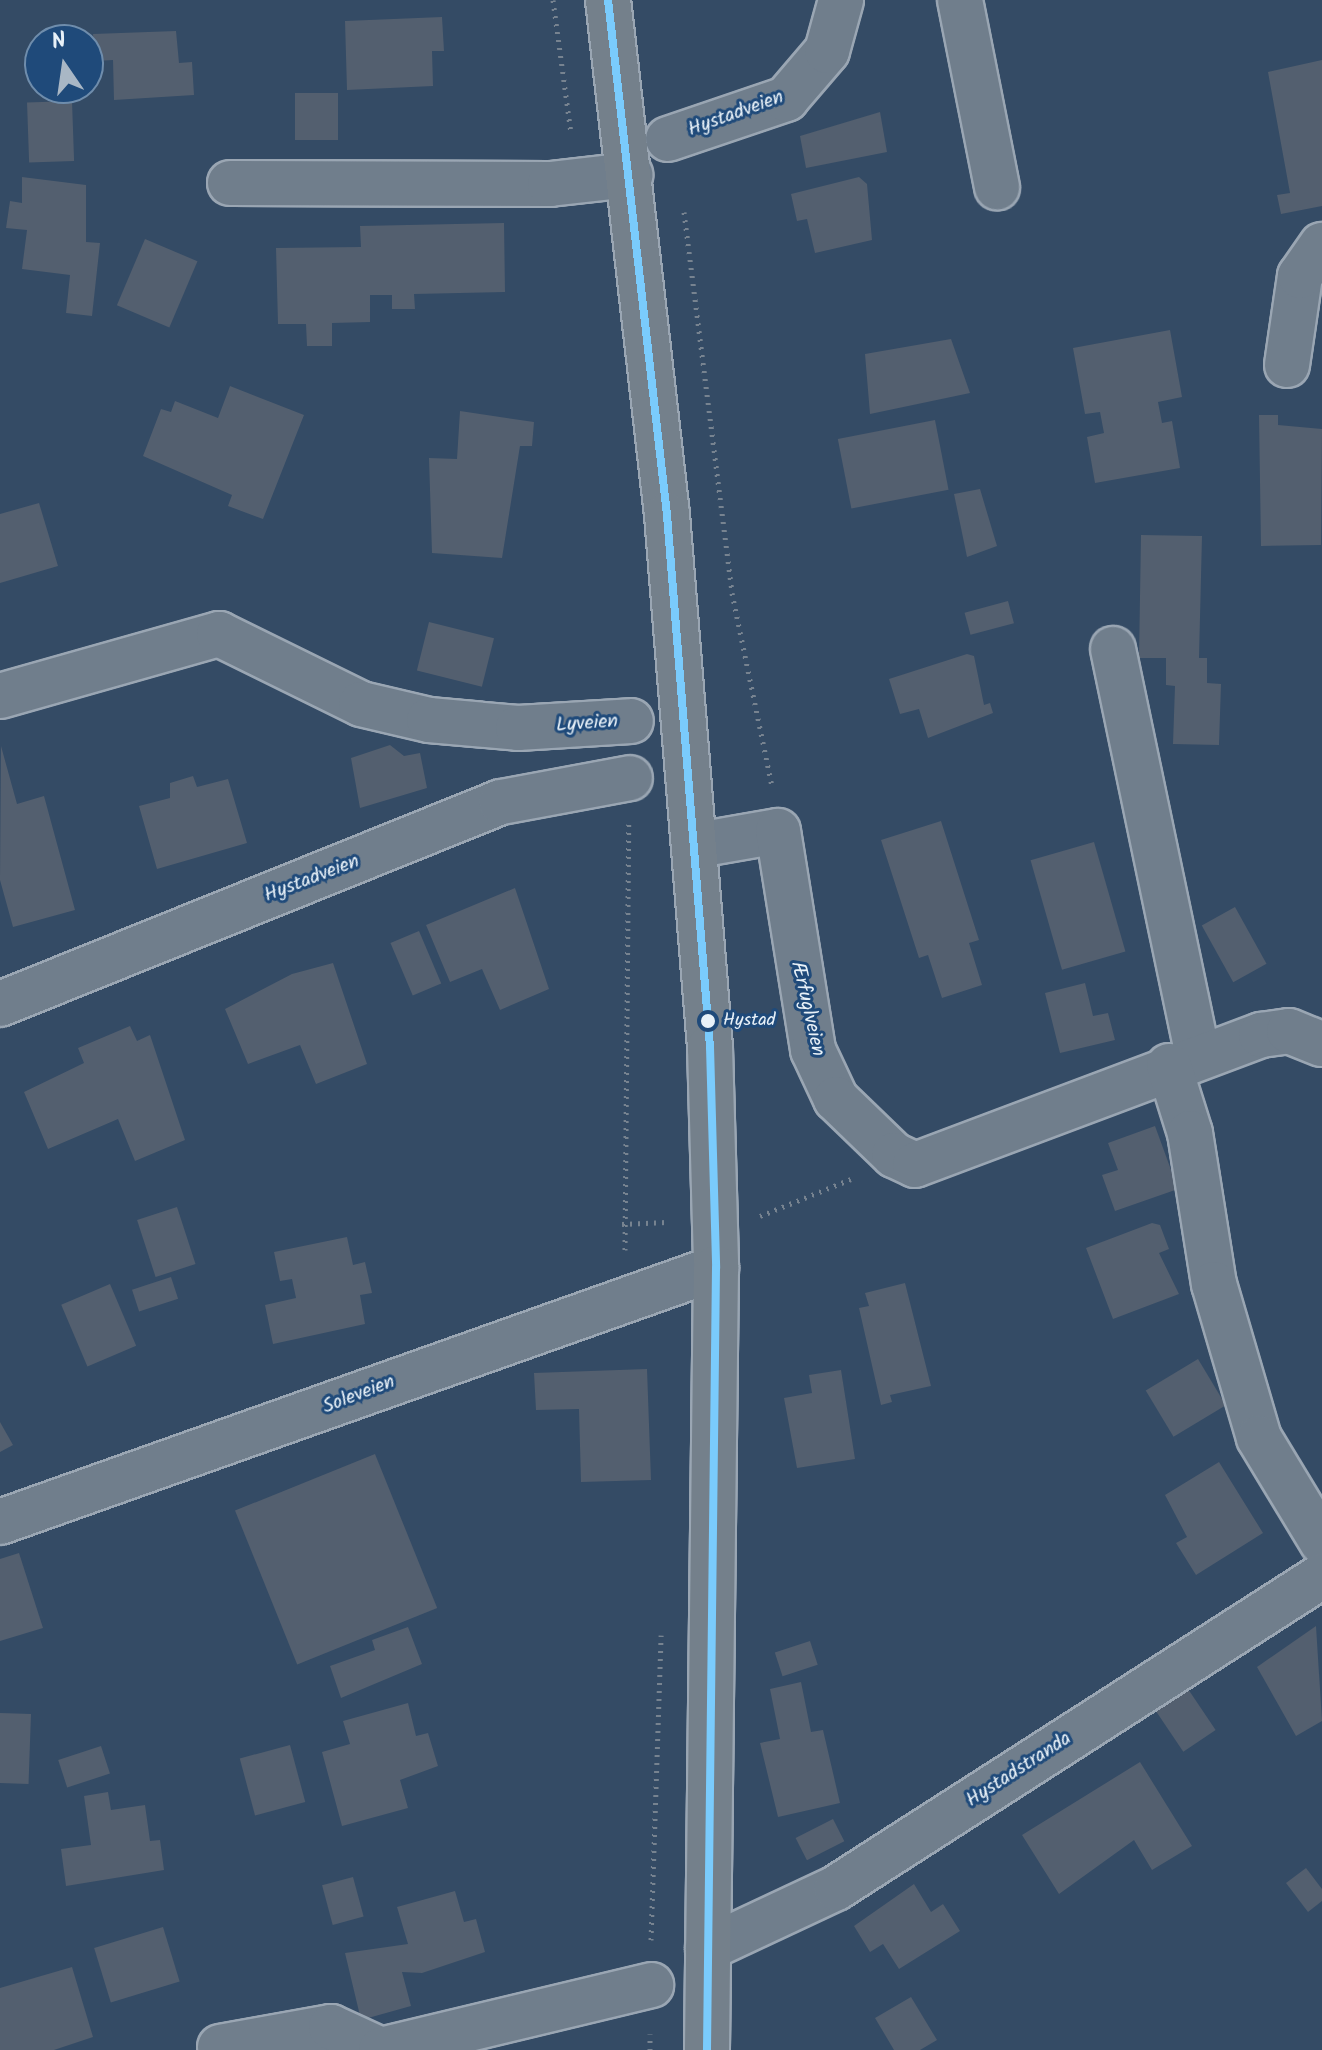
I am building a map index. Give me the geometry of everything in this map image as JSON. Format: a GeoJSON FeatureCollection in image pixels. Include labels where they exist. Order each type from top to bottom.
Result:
{"type":"FeatureCollection","features":[{"type":"Feature","properties":{"kind":"main road"},"geometry":{"type":"LineString","coordinates":[[608,0],[630,175],[698,845],[716,1221],[707,2050]]}},
{"type":"Feature","properties":{"kind":"street","name":"Hystadveien"},"geometry":{"type":"LineString","coordinates":[[668,139],[786,99],[827,51],[841,0]]}},
{"type":"Feature","properties":{"kind":"street"},"geometry":{"type":"LineString","coordinates":[[960,0],[997,187]]}},
{"type":"Feature","properties":{"kind":"street"},"geometry":{"type":"LineString","coordinates":[[230,183],[550,184],[630,175]]}},
{"type":"Feature","properties":{"kind":"street"},"geometry":{"type":"LineString","coordinates":[[1287,365],[1300,276],[1322,245]]}},
{"type":"Feature","properties":{"kind":"street","name":"Lyveien"},"geometry":{"type":"LineString","coordinates":[[0,696],[219,634],[361,704],[429,720],[518,728],[631,721]]}},
{"type":"Feature","properties":{"kind":"street"},"geometry":{"type":"LineString","coordinates":[[1113,649],[1183,1062],[1190,1133],[1214,1284],[1259,1438],[1322,1542]]}},
{"type":"Feature","properties":{"kind":"street","name":"Hystadveien"},"geometry":{"type":"LineString","coordinates":[[0,1004],[501,802],[630,778]]}},
{"type":"Feature","properties":{"kind":"street"},"geometry":{"type":"LineString","coordinates":[[698,845],[778,831]]}},
{"type":"Feature","properties":{"kind":"street","name":"Ærfuglveien"},"geometry":{"type":"LineString","coordinates":[[778,831],[813,1050],[836,1099],[894,1155]]}},
{"type":"Feature","properties":{"kind":"street"},"geometry":{"type":"LineString","coordinates":[[894,1155],[915,1165],[955,1154],[1183,1062],[1289,1031],[1322,1044]]}},
{"type":"Feature","properties":{"kind":"street","name":"Soleveien"},"geometry":{"type":"LineString","coordinates":[[0,1522],[634,1292],[716,1268]]}},
{"type":"Feature","properties":{"kind":"street","name":"Hystadstranda"},"geometry":{"type":"LineString","coordinates":[[708,1948],[836,1888],[1322,1576]]}},
{"type":"Feature","properties":{"kind":"street"},"geometry":{"type":"LineString","coordinates":[[220,2047],[331,2027],[381,2050],[651,1985]]}},
{"type":"Feature","properties":{"kind":"path"},"geometry":{"type":"LineString","coordinates":[[668,139],[694,271],[736,622],[778,831]]}},
{"type":"Feature","properties":{"kind":"path"},"geometry":{"type":"LineString","coordinates":[[630,778],[622,1224],[634,1292]]}},
{"type":"Feature","properties":{"kind":"path"},"geometry":{"type":"LineString","coordinates":[[716,1221],[762,1216],[894,1155]]}},
{"type":"Feature","properties":{"kind":"path"},"geometry":{"type":"LineString","coordinates":[[650,2050],[663,1627]]}},
{"type":"Feature","properties":{"kind":"building"},"geometry":{"type":"Polygon","coordinates":[[[442,17],[444,51],[432,51],[433,86],[347,90],[345,21],[442,17]]]}},
{"type":"Feature","properties":{"kind":"building"},"geometry":{"type":"Polygon","coordinates":[[[176,31],[179,63],[192,62],[194,95],[114,100],[113,60],[104,60],[104,34],[176,31]]]}},
{"type":"Feature","properties":{"kind":"building"},"geometry":{"type":"Polygon","coordinates":[[[1322,60],[1322,206],[1281,214],[1277,195],[1290,193],[1268,72],[1322,60]]]}},
{"type":"Feature","properties":{"kind":"building"},"geometry":{"type":"Polygon","coordinates":[[[295,93],[338,93],[338,140],[295,140],[295,93]]]}},
{"type":"Feature","properties":{"kind":"building"},"geometry":{"type":"Polygon","coordinates":[[[27,104],[72,104],[74,161],[29,163],[27,104]]]}},
{"type":"Feature","properties":{"kind":"building"},"geometry":{"type":"Polygon","coordinates":[[[880,112],[887,152],[806,168],[800,136],[880,112]]]}},
{"type":"Feature","properties":{"kind":"building"},"geometry":{"type":"Polygon","coordinates":[[[22,177],[86,185],[86,242],[100,243],[92,316],[66,313],[70,275],[22,269],[27,230],[6,228],[10,201],[22,203],[22,177]]]}},
{"type":"Feature","properties":{"kind":"building"},"geometry":{"type":"Polygon","coordinates":[[[859,177],[867,184],[872,240],[815,253],[807,219],[797,221],[791,194],[859,177]]]}},
{"type":"Feature","properties":{"kind":"building"},"geometry":{"type":"Polygon","coordinates":[[[504,223],[505,292],[414,294],[415,309],[392,309],[392,295],[370,295],[370,322],[332,323],[332,346],[307,346],[306,324],[278,324],[276,248],[361,247],[360,226],[504,223]]]}},
{"type":"Feature","properties":{"kind":"building"},"geometry":{"type":"Polygon","coordinates":[[[145,239],[197,261],[169,328],[117,305],[145,239]]]}},
{"type":"Feature","properties":{"kind":"building"},"geometry":{"type":"Polygon","coordinates":[[[1170,330],[1182,397],[1158,402],[1162,423],[1172,421],[1180,468],[1095,483],[1087,437],[1104,433],[1100,412],[1085,414],[1073,348],[1170,330]]]}},
{"type":"Feature","properties":{"kind":"building"},"geometry":{"type":"Polygon","coordinates":[[[951,339],[970,393],[870,414],[865,354],[951,339]]]}},
{"type":"Feature","properties":{"kind":"building"},"geometry":{"type":"Polygon","coordinates":[[[230,386],[304,415],[263,519],[228,506],[232,495],[143,456],[161,409],[171,412],[175,401],[218,418],[230,386]]]}},
{"type":"Feature","properties":{"kind":"building"},"geometry":{"type":"Polygon","coordinates":[[[460,411],[534,422],[532,446],[520,446],[502,558],[432,553],[429,458],[457,459],[460,411]]]}},
{"type":"Feature","properties":{"kind":"building"},"geometry":{"type":"Polygon","coordinates":[[[1259,415],[1278,415],[1278,425],[1322,429],[1321,545],[1261,546],[1259,415]]]}},
{"type":"Feature","properties":{"kind":"building"},"geometry":{"type":"Polygon","coordinates":[[[935,420],[949,490],[851,509],[838,439],[935,420]]]}},
{"type":"Feature","properties":{"kind":"building"},"geometry":{"type":"Polygon","coordinates":[[[980,489],[997,546],[967,557],[954,494],[980,489]]]}},
{"type":"Feature","properties":{"kind":"building"},"geometry":{"type":"Polygon","coordinates":[[[39,503],[58,566],[0,583],[0,514],[39,503]]]}},
{"type":"Feature","properties":{"kind":"building"},"geometry":{"type":"Polygon","coordinates":[[[1141,535],[1202,536],[1199,658],[1207,658],[1207,683],[1221,684],[1219,745],[1173,744],[1175,686],[1166,685],[1166,658],[1139,658],[1141,535]]]}},
{"type":"Feature","properties":{"kind":"building"},"geometry":{"type":"Polygon","coordinates":[[[1008,601],[1014,623],[970,635],[965,613],[1008,601]]]}},
{"type":"Feature","properties":{"kind":"building"},"geometry":{"type":"Polygon","coordinates":[[[429,622],[494,638],[482,687],[417,671],[429,622]]]}},
{"type":"Feature","properties":{"kind":"building"},"geometry":{"type":"Polygon","coordinates":[[[967,654],[974,656],[984,705],[990,703],[993,713],[928,738],[919,709],[900,714],[889,679],[967,654]]]}},
{"type":"Feature","properties":{"kind":"building"},"geometry":{"type":"Polygon","coordinates":[[[390,745],[404,756],[420,753],[427,788],[360,808],[351,758],[390,745]]]}},
{"type":"Feature","properties":{"kind":"building"},"geometry":{"type":"Polygon","coordinates":[[[1,746],[17,804],[44,796],[75,910],[13,927],[0,880],[1,746]]]}},
{"type":"Feature","properties":{"kind":"building"},"geometry":{"type":"Polygon","coordinates":[[[193,776],[197,787],[228,779],[247,843],[157,869],[139,806],[170,798],[170,783],[193,776]]]}},
{"type":"Feature","properties":{"kind":"building"},"geometry":{"type":"Polygon","coordinates":[[[941,821],[979,940],[969,943],[982,985],[942,998],[928,955],[919,958],[881,840],[941,821]]]}},
{"type":"Feature","properties":{"kind":"building"},"geometry":{"type":"Polygon","coordinates":[[[1094,842],[1125,952],[1062,970],[1031,860],[1094,842]]]}},
{"type":"Feature","properties":{"kind":"building"},"geometry":{"type":"Polygon","coordinates":[[[515,888],[549,989],[500,1010],[482,969],[450,982],[426,925],[515,888]]]}},
{"type":"Feature","properties":{"kind":"building"},"geometry":{"type":"Polygon","coordinates":[[[1235,907],[1267,964],[1233,982],[1202,925],[1235,907]]]}},
{"type":"Feature","properties":{"kind":"building"},"geometry":{"type":"Polygon","coordinates":[[[419,931],[441,983],[413,996],[390,943],[419,931]]]}},
{"type":"Feature","properties":{"kind":"building"},"geometry":{"type":"Polygon","coordinates":[[[333,963],[367,1064],[316,1084],[300,1045],[248,1064],[225,1009],[292,974],[333,963]]]}},
{"type":"Feature","properties":{"kind":"building"},"geometry":{"type":"Polygon","coordinates":[[[1085,983],[1093,1016],[1108,1013],[1115,1040],[1060,1053],[1045,993],[1085,983]]]}},
{"type":"Feature","properties":{"kind":"building"},"geometry":{"type":"Polygon","coordinates":[[[130,1026],[137,1041],[150,1035],[185,1140],[135,1161],[118,1119],[48,1149],[24,1092],[84,1063],[78,1048],[130,1026]]]}},
{"type":"Feature","properties":{"kind":"building"},"geometry":{"type":"Polygon","coordinates":[[[1155,1126],[1178,1189],[1115,1211],[1102,1175],[1118,1170],[1108,1143],[1155,1126]]]}},
{"type":"Feature","properties":{"kind":"building"},"geometry":{"type":"Polygon","coordinates":[[[177,1207],[196,1264],[156,1277],[137,1220],[177,1207]]]}},
{"type":"Feature","properties":{"kind":"building"},"geometry":{"type":"Polygon","coordinates":[[[1152,1223],[1160,1225],[1169,1249],[1159,1253],[1179,1294],[1113,1319],[1086,1248],[1152,1223]]]}},
{"type":"Feature","properties":{"kind":"building"},"geometry":{"type":"Polygon","coordinates":[[[347,1237],[353,1265],[365,1262],[372,1293],[360,1295],[365,1324],[273,1344],[265,1305],[296,1298],[292,1279],[280,1281],[274,1252],[347,1237]]]}},
{"type":"Feature","properties":{"kind":"building"},"geometry":{"type":"Polygon","coordinates":[[[171,1277],[178,1299],[139,1312],[132,1290],[171,1277]]]}},
{"type":"Feature","properties":{"kind":"building"},"geometry":{"type":"Polygon","coordinates":[[[905,1283],[931,1386],[890,1395],[892,1402],[881,1405],[859,1308],[869,1306],[865,1293],[905,1283]]]}},
{"type":"Feature","properties":{"kind":"building"},"geometry":{"type":"Polygon","coordinates":[[[110,1284],[136,1346],[87,1366],[61,1305],[110,1284]]]}},
{"type":"Feature","properties":{"kind":"building"},"geometry":{"type":"Polygon","coordinates":[[[1198,1359],[1226,1405],[1174,1437],[1146,1390],[1198,1359]]]}},
{"type":"Feature","properties":{"kind":"building"},"geometry":{"type":"Polygon","coordinates":[[[647,1369],[651,1480],[581,1482],[579,1409],[536,1410],[534,1373],[647,1369]]]}},
{"type":"Feature","properties":{"kind":"building"},"geometry":{"type":"Polygon","coordinates":[[[841,1370],[855,1459],[797,1468],[784,1398],[812,1393],[809,1375],[841,1370]]]}},
{"type":"Feature","properties":{"kind":"building"},"geometry":{"type":"Polygon","coordinates":[[[0,1422],[13,1445],[0,1452],[0,1422]]]}},
{"type":"Feature","properties":{"kind":"building"},"geometry":{"type":"Polygon","coordinates":[[[375,1454],[437,1608],[297,1664],[235,1511],[375,1454]]]}},
{"type":"Feature","properties":{"kind":"building"},"geometry":{"type":"Polygon","coordinates":[[[1219,1462],[1263,1533],[1196,1575],[1176,1543],[1187,1537],[1165,1495],[1219,1462]]]}},
{"type":"Feature","properties":{"kind":"building"},"geometry":{"type":"Polygon","coordinates":[[[19,1553],[43,1628],[0,1641],[0,1559],[19,1553]]]}},
{"type":"Feature","properties":{"kind":"building"},"geometry":{"type":"Polygon","coordinates":[[[1316,1626],[1322,1721],[1296,1736],[1257,1667],[1316,1626]]]}},
{"type":"Feature","properties":{"kind":"building"},"geometry":{"type":"Polygon","coordinates":[[[408,1627],[422,1664],[341,1698],[330,1666],[375,1650],[372,1640],[408,1627]]]}},
{"type":"Feature","properties":{"kind":"building"},"geometry":{"type":"Polygon","coordinates":[[[810,1641],[818,1665],[783,1676],[775,1652],[810,1641]]]}},
{"type":"Feature","properties":{"kind":"building"},"geometry":{"type":"Polygon","coordinates":[[[801,1682],[811,1732],[823,1730],[840,1803],[778,1817],[760,1743],[780,1739],[770,1689],[801,1682]]]}},
{"type":"Feature","properties":{"kind":"building"},"geometry":{"type":"Polygon","coordinates":[[[1186,1686],[1216,1730],[1183,1752],[1154,1708],[1186,1686]]]}},
{"type":"Feature","properties":{"kind":"building"},"geometry":{"type":"Polygon","coordinates":[[[408,1703],[416,1736],[428,1733],[438,1766],[400,1780],[408,1808],[342,1826],[322,1752],[350,1744],[343,1721],[408,1703]]]}},
{"type":"Feature","properties":{"kind":"building"},"geometry":{"type":"Polygon","coordinates":[[[0,1713],[31,1714],[29,1784],[0,1783],[0,1713]]]}},
{"type":"Feature","properties":{"kind":"building"},"geometry":{"type":"Polygon","coordinates":[[[290,1745],[305,1802],[255,1815],[240,1758],[290,1745]]]}},
{"type":"Feature","properties":{"kind":"building"},"geometry":{"type":"Polygon","coordinates":[[[101,1746],[110,1774],[67,1787],[58,1760],[101,1746]]]}},
{"type":"Feature","properties":{"kind":"building"},"geometry":{"type":"Polygon","coordinates":[[[1140,1762],[1192,1846],[1152,1870],[1134,1840],[1059,1894],[1022,1835],[1140,1762]]]}},
{"type":"Feature","properties":{"kind":"building"},"geometry":{"type":"Polygon","coordinates":[[[108,1792],[111,1810],[145,1805],[150,1841],[160,1840],[164,1870],[66,1886],[61,1849],[91,1845],[84,1796],[108,1792]]]}},
{"type":"Feature","properties":{"kind":"building"},"geometry":{"type":"Polygon","coordinates":[[[833,1819],[844,1841],[807,1860],[796,1838],[833,1819]]]}},
{"type":"Feature","properties":{"kind":"building"},"geometry":{"type":"Polygon","coordinates":[[[1306,1868],[1322,1889],[1322,1901],[1308,1912],[1286,1883],[1306,1868]]]}},
{"type":"Feature","properties":{"kind":"building"},"geometry":{"type":"Polygon","coordinates":[[[353,1877],[364,1917],[333,1925],[322,1885],[353,1877]]]}},
{"type":"Feature","properties":{"kind":"building"},"geometry":{"type":"Polygon","coordinates":[[[914,1884],[931,1912],[943,1904],[960,1931],[899,1969],[883,1944],[870,1952],[854,1926],[914,1884]]]}},
{"type":"Feature","properties":{"kind":"building"},"geometry":{"type":"Polygon","coordinates":[[[455,1891],[464,1922],[476,1919],[485,1952],[422,1973],[402,1972],[411,2006],[361,2020],[345,1953],[408,1944],[397,1907],[455,1891]]]}},
{"type":"Feature","properties":{"kind":"building"},"geometry":{"type":"Polygon","coordinates":[[[163,1927],[180,1982],[111,2003],[94,1948],[163,1927]]]}},
{"type":"Feature","properties":{"kind":"building"},"geometry":{"type":"Polygon","coordinates":[[[72,1967],[93,2037],[54,2050],[0,2050],[0,1988],[72,1967]]]}},
{"type":"Feature","properties":{"kind":"building"},"geometry":{"type":"Polygon","coordinates":[[[911,1997],[937,2040],[920,2050],[894,2050],[875,2018],[911,1997]]]}},
{"type":"Feature","properties":{"kind":"transit line"},"geometry":{"type":"LineString","coordinates":[[608,0],[667,515],[710,1047],[716,1268],[707,2050]]}},
{"type":"Feature","properties":{"kind":"place","name":"Hystad"},"geometry":{"type":"Point","coordinates":[708,1021]}}]}
